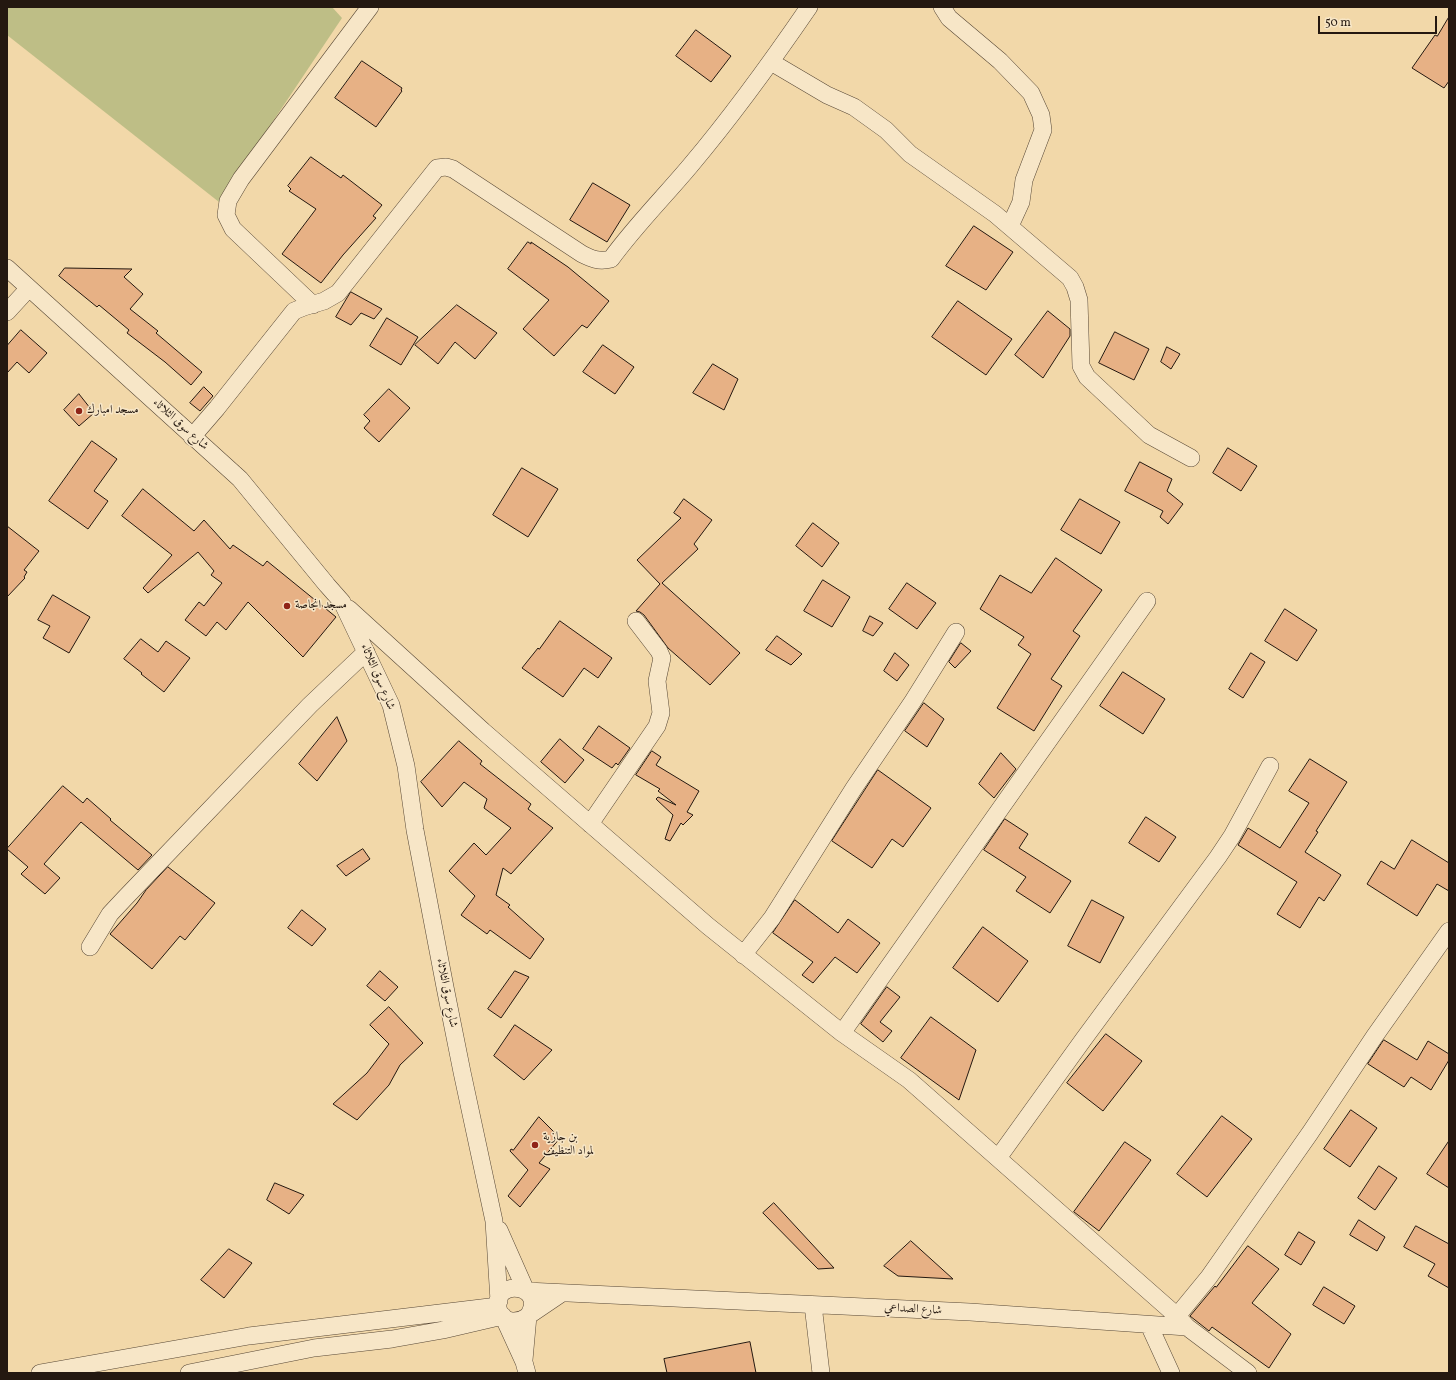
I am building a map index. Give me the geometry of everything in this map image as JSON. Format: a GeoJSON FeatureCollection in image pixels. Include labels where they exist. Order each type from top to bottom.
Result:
{"type":"FeatureCollection","features":[{"type":"Feature","properties":{"kind":"street"},"geometry":{"type":"LineString","coordinates":[[313,305],[233,229],[226,215],[228,201],[241,179],[370,7]]}},
{"type":"Feature","properties":{"kind":"street"},"geometry":{"type":"LineString","coordinates":[[192,436],[217,408],[294,311],[324,301],[338,293],[437,168],[446,167],[453,169],[582,254],[596,261],[604,261],[610,258],[661,198],[690,167],[771,62],[809,7]]}},
{"type":"Feature","properties":{"kind":"street"},"geometry":{"type":"LineString","coordinates":[[942,7],[949,18],[1000,61],[1031,93],[1040,115],[1043,130],[1024,180],[1021,202],[1010,226]]}},
{"type":"Feature","properties":{"kind":"street"},"geometry":{"type":"LineString","coordinates":[[771,62],[827,95],[854,107],[886,130],[910,154],[995,214],[1070,278],[1076,286],[1079,300],[1081,366],[1087,377],[1149,435],[1191,458]]}},
{"type":"Feature","properties":{"kind":"street","name":"شارع سوق الثلاثاء"},"geometry":{"type":"LineString","coordinates":[[7,268],[240,479],[326,585],[342,602],[391,705],[406,766],[415,830],[444,987],[494,1221]]}},
{"type":"Feature","properties":{"kind":"street"},"geometry":{"type":"LineString","coordinates":[[7,312],[29,288]]}},
{"type":"Feature","properties":{"kind":"street"},"geometry":{"type":"LineString","coordinates":[[842,1032],[1147,601]]}},
{"type":"Feature","properties":{"kind":"street"},"geometry":{"type":"LineString","coordinates":[[342,602],[483,732],[708,926],[842,1032],[909,1080],[1182,1322],[1248,1373]]}},
{"type":"Feature","properties":{"kind":"street"},"geometry":{"type":"LineString","coordinates":[[590,824],[657,726],[661,713],[657,681],[662,658],[659,651],[636,621]]}},
{"type":"Feature","properties":{"kind":"street"},"geometry":{"type":"LineString","coordinates":[[743,955],[772,918],[854,788],[913,701],[956,632]]}},
{"type":"Feature","properties":{"kind":"street"},"geometry":{"type":"LineString","coordinates":[[90,947],[110,914],[124,899],[310,705],[366,652]]}},
{"type":"Feature","properties":{"kind":"street"},"geometry":{"type":"LineString","coordinates":[[998,1158],[1083,1040],[1206,875],[1232,836],[1270,766]]}},
{"type":"Feature","properties":{"kind":"street"},"geometry":{"type":"LineString","coordinates":[[1182,1322],[1209,1276],[1310,1133],[1374,1037],[1449,931]]}},
{"type":"Feature","properties":{"kind":"street"},"geometry":{"type":"LineString","coordinates":[[494,1221],[532,1301],[531,1311],[528,1316],[525,1367]]}},
{"type":"Feature","properties":{"kind":"street"},"geometry":{"type":"LineString","coordinates":[[494,1221],[500,1308],[525,1367]]}},
{"type":"Feature","properties":{"kind":"street"},"geometry":{"type":"LineString","coordinates":[[500,1308],[505,1291],[515,1288],[526,1291]]}},
{"type":"Feature","properties":{"kind":"street","name":"شارع الصداعي"},"geometry":{"type":"LineString","coordinates":[[526,1291],[970,1312],[1148,1325],[1182,1322]]}},
{"type":"Feature","properties":{"kind":"street"},"geometry":{"type":"LineString","coordinates":[[500,1308],[512,1321],[523,1320],[562,1293]]}},
{"type":"Feature","properties":{"kind":"street"},"geometry":{"type":"LineString","coordinates":[[813,1305],[821,1373]]}},
{"type":"Feature","properties":{"kind":"street"},"geometry":{"type":"LineString","coordinates":[[40,1373],[249,1336],[500,1308]]}},
{"type":"Feature","properties":{"kind":"street"},"geometry":{"type":"LineString","coordinates":[[189,1373],[314,1348],[392,1339],[443,1330],[500,1308]]}},
{"type":"Feature","properties":{"kind":"street"},"geometry":{"type":"LineString","coordinates":[[1148,1325],[1172,1373]]}},
{"type":"Feature","properties":{"kind":"green space"},"geometry":{"type":"Polygon","coordinates":[[[7,7],[332,7],[342,18],[219,202],[7,35],[7,7]]]}},
{"type":"Feature","properties":{"kind":"building"},"geometry":{"type":"Polygon","coordinates":[[[1449,17],[1449,81],[1444,88],[1412,68],[1435,35],[1437,36],[1449,17]]]}},
{"type":"Feature","properties":{"kind":"building"},"geometry":{"type":"Polygon","coordinates":[[[696,30],[731,56],[711,82],[676,56],[696,30]]]}},
{"type":"Feature","properties":{"kind":"building"},"geometry":{"type":"Polygon","coordinates":[[[362,61],[402,88],[402,91],[376,127],[335,98],[362,61]]]}},
{"type":"Feature","properties":{"kind":"building"},"geometry":{"type":"Polygon","coordinates":[[[311,157],[341,178],[343,175],[382,205],[373,216],[376,218],[343,255],[321,283],[282,254],[316,209],[289,191],[291,189],[288,186],[311,157]]]}},
{"type":"Feature","properties":{"kind":"building"},"geometry":{"type":"Polygon","coordinates":[[[593,183],[630,205],[607,242],[570,220],[593,183]]]}},
{"type":"Feature","properties":{"kind":"building"},"geometry":{"type":"Polygon","coordinates":[[[974,226],[1013,252],[986,290],[946,266],[974,226]]]}},
{"type":"Feature","properties":{"kind":"building"},"geometry":{"type":"Polygon","coordinates":[[[528,242],[531,244],[531,242],[568,267],[609,301],[587,328],[582,325],[554,356],[523,329],[549,300],[508,269],[528,242]]]}},
{"type":"Feature","properties":{"kind":"building"},"geometry":{"type":"Polygon","coordinates":[[[65,268],[132,269],[124,277],[143,294],[130,309],[158,331],[156,333],[202,372],[191,385],[165,362],[127,333],[129,330],[99,305],[97,307],[59,276],[65,268]]]}},
{"type":"Feature","properties":{"kind":"building"},"geometry":{"type":"Polygon","coordinates":[[[351,292],[382,309],[374,319],[361,313],[351,325],[336,317],[351,292]]]}},
{"type":"Feature","properties":{"kind":"building"},"geometry":{"type":"Polygon","coordinates":[[[958,301],[1012,339],[986,375],[932,337],[958,301]]]}},
{"type":"Feature","properties":{"kind":"building"},"geometry":{"type":"Polygon","coordinates":[[[457,305],[497,333],[475,359],[455,342],[438,364],[415,345],[457,305]]]}},
{"type":"Feature","properties":{"kind":"building"},"geometry":{"type":"Polygon","coordinates":[[[1048,311],[1070,329],[1070,336],[1043,378],[1015,355],[1048,311]]]}},
{"type":"Feature","properties":{"kind":"building"},"geometry":{"type":"Polygon","coordinates":[[[387,318],[418,337],[401,365],[370,346],[387,318]]]}},
{"type":"Feature","properties":{"kind":"building"},"geometry":{"type":"Polygon","coordinates":[[[21,330],[47,353],[29,373],[17,362],[7,373],[7,346],[21,330]]]}},
{"type":"Feature","properties":{"kind":"building"},"geometry":{"type":"Polygon","coordinates":[[[1115,332],[1149,349],[1134,380],[1099,363],[1115,332]]]}},
{"type":"Feature","properties":{"kind":"building"},"geometry":{"type":"Polygon","coordinates":[[[603,345],[634,367],[615,394],[583,372],[603,345]]]}},
{"type":"Feature","properties":{"kind":"building"},"geometry":{"type":"Polygon","coordinates":[[[1167,347],[1180,354],[1171,369],[1161,362],[1167,347]]]}},
{"type":"Feature","properties":{"kind":"building"},"geometry":{"type":"Polygon","coordinates":[[[713,364],[738,379],[724,410],[693,393],[713,364]]]}},
{"type":"Feature","properties":{"kind":"building"},"geometry":{"type":"Polygon","coordinates":[[[204,387],[213,396],[200,411],[190,403],[204,387]]]}},
{"type":"Feature","properties":{"kind":"building"},"geometry":{"type":"Polygon","coordinates":[[[389,389],[410,408],[379,442],[364,428],[370,421],[364,415],[389,389]]]}},
{"type":"Feature","properties":{"kind":"building","name":"مسجد امبارك"},"geometry":{"type":"Polygon","coordinates":[[[79,394],[94,413],[79,426],[64,410],[79,394]]]}},
{"type":"Feature","properties":{"kind":"building"},"geometry":{"type":"Polygon","coordinates":[[[92,441],[117,459],[94,491],[108,501],[88,529],[49,501],[92,441]]]}},
{"type":"Feature","properties":{"kind":"building"},"geometry":{"type":"Polygon","coordinates":[[[1228,448],[1257,466],[1241,491],[1213,473],[1228,448]]]}},
{"type":"Feature","properties":{"kind":"building"},"geometry":{"type":"Polygon","coordinates":[[[1140,462],[1172,479],[1167,491],[1183,504],[1168,524],[1160,517],[1163,511],[1125,491],[1140,462]]]}},
{"type":"Feature","properties":{"kind":"building"},"geometry":{"type":"Polygon","coordinates":[[[522,468],[558,489],[528,537],[493,515],[522,468]]]}},
{"type":"Feature","properties":{"kind":"building"},"geometry":{"type":"Polygon","coordinates":[[[143,489],[194,531],[204,520],[230,549],[233,545],[263,566],[267,561],[336,617],[303,657],[248,602],[226,630],[217,622],[206,636],[185,620],[199,602],[204,606],[222,583],[211,575],[214,571],[198,552],[148,593],[143,588],[172,555],[122,516],[143,489]]]}},
{"type":"Feature","properties":{"kind":"building"},"geometry":{"type":"Polygon","coordinates":[[[684,499],[712,520],[694,544],[698,549],[662,583],[740,653],[710,685],[668,648],[644,615],[636,611],[660,584],[637,560],[681,518],[674,513],[684,499]]]}},
{"type":"Feature","properties":{"kind":"building"},"geometry":{"type":"Polygon","coordinates":[[[1080,499],[1120,522],[1101,554],[1061,530],[1080,499]]]}},
{"type":"Feature","properties":{"kind":"building"},"geometry":{"type":"Polygon","coordinates":[[[813,523],[839,543],[822,567],[796,546],[813,523]]]}},
{"type":"Feature","properties":{"kind":"building"},"geometry":{"type":"Polygon","coordinates":[[[7,526],[39,551],[24,570],[27,572],[24,577],[25,578],[7,597],[7,526]]]}},
{"type":"Feature","properties":{"kind":"building"},"geometry":{"type":"Polygon","coordinates":[[[1056,558],[1102,590],[1073,631],[1080,636],[1051,679],[1062,686],[1034,731],[997,708],[1031,654],[1018,645],[1024,637],[980,609],[1000,575],[1031,593],[1056,558]]]}},
{"type":"Feature","properties":{"kind":"building"},"geometry":{"type":"Polygon","coordinates":[[[823,580],[850,597],[832,627],[804,611],[823,580]]]}},
{"type":"Feature","properties":{"kind":"building"},"geometry":{"type":"Polygon","coordinates":[[[907,583],[936,603],[917,629],[889,609],[907,583]]]}},
{"type":"Feature","properties":{"kind":"building"},"geometry":{"type":"Polygon","coordinates":[[[53,595],[90,617],[69,653],[43,638],[50,626],[38,620],[53,595]]]}},
{"type":"Feature","properties":{"kind":"building"},"geometry":{"type":"Polygon","coordinates":[[[1285,609],[1317,630],[1297,661],[1265,641],[1285,609]]]}},
{"type":"Feature","properties":{"kind":"building"},"geometry":{"type":"Polygon","coordinates":[[[870,616],[883,623],[873,636],[863,631],[870,616]]]}},
{"type":"Feature","properties":{"kind":"building"},"geometry":{"type":"Polygon","coordinates":[[[560,621],[612,658],[598,678],[584,668],[563,697],[522,668],[538,648],[539,649],[560,621]]]}},
{"type":"Feature","properties":{"kind":"building"},"geometry":{"type":"Polygon","coordinates":[[[777,636],[802,654],[791,665],[766,650],[777,636]]]}},
{"type":"Feature","properties":{"kind":"building"},"geometry":{"type":"Polygon","coordinates":[[[141,639],[158,652],[166,641],[190,658],[164,692],[124,659],[141,639]]]}},
{"type":"Feature","properties":{"kind":"building"},"geometry":{"type":"Polygon","coordinates":[[[961,643],[971,651],[955,668],[949,662],[961,643]]]}},
{"type":"Feature","properties":{"kind":"building"},"geometry":{"type":"Polygon","coordinates":[[[895,653],[909,665],[897,681],[884,671],[895,653]]]}},
{"type":"Feature","properties":{"kind":"building"},"geometry":{"type":"Polygon","coordinates":[[[1251,653],[1265,662],[1243,698],[1229,689],[1251,653]]]}},
{"type":"Feature","properties":{"kind":"building"},"geometry":{"type":"Polygon","coordinates":[[[1123,672],[1165,699],[1143,734],[1100,706],[1123,672]]]}},
{"type":"Feature","properties":{"kind":"building"},"geometry":{"type":"Polygon","coordinates":[[[924,703],[944,719],[927,747],[905,731],[924,703]]]}},
{"type":"Feature","properties":{"kind":"building"},"geometry":{"type":"Polygon","coordinates":[[[337,717],[347,741],[317,781],[299,764],[337,717]]]}},
{"type":"Feature","properties":{"kind":"building"},"geometry":{"type":"Polygon","coordinates":[[[599,726],[630,748],[618,765],[616,763],[612,768],[583,749],[599,726]]]}},
{"type":"Feature","properties":{"kind":"building"},"geometry":{"type":"Polygon","coordinates":[[[560,739],[584,760],[565,783],[541,762],[560,739]]]}},
{"type":"Feature","properties":{"kind":"building"},"geometry":{"type":"Polygon","coordinates":[[[459,741],[482,761],[480,764],[531,804],[528,809],[553,828],[511,874],[503,868],[496,895],[510,905],[508,907],[544,939],[530,959],[490,930],[487,934],[461,915],[475,896],[449,871],[474,843],[486,855],[511,828],[484,808],[487,799],[464,782],[442,807],[421,782],[459,741]]]}},
{"type":"Feature","properties":{"kind":"building"},"geometry":{"type":"Polygon","coordinates":[[[652,751],[661,757],[656,765],[699,791],[687,812],[693,815],[683,825],[681,823],[670,841],[665,839],[673,815],[656,799],[658,797],[676,805],[658,791],[660,789],[636,775],[652,751]]]}},
{"type":"Feature","properties":{"kind":"building"},"geometry":{"type":"Polygon","coordinates":[[[1001,753],[1016,769],[994,798],[979,784],[1001,753]]]}},
{"type":"Feature","properties":{"kind":"building"},"geometry":{"type":"Polygon","coordinates":[[[1310,759],[1347,782],[1316,831],[1318,832],[1305,852],[1341,875],[1324,901],[1319,897],[1300,928],[1277,914],[1297,882],[1238,845],[1248,828],[1280,848],[1309,803],[1289,791],[1310,759]]]}},
{"type":"Feature","properties":{"kind":"building"},"geometry":{"type":"Polygon","coordinates":[[[878,770],[931,808],[903,847],[892,839],[872,868],[832,841],[878,770]]]}},
{"type":"Feature","properties":{"kind":"building"},"geometry":{"type":"Polygon","coordinates":[[[63,786],[83,803],[87,798],[111,819],[110,820],[152,855],[138,870],[81,822],[44,864],[60,878],[45,894],[21,874],[28,867],[7,849],[63,786]]]}},
{"type":"Feature","properties":{"kind":"building"},"geometry":{"type":"Polygon","coordinates":[[[1146,817],[1176,837],[1159,862],[1129,843],[1146,817]]]}},
{"type":"Feature","properties":{"kind":"building"},"geometry":{"type":"Polygon","coordinates":[[[1005,819],[1028,834],[1019,848],[1071,881],[1050,913],[1016,891],[1026,877],[984,850],[1005,819]]]}},
{"type":"Feature","properties":{"kind":"building"},"geometry":{"type":"Polygon","coordinates":[[[1412,840],[1449,863],[1449,891],[1437,884],[1417,916],[1367,884],[1381,861],[1394,869],[1412,840]]]}},
{"type":"Feature","properties":{"kind":"building"},"geometry":{"type":"Polygon","coordinates":[[[363,849],[370,859],[346,876],[337,866],[363,849]]]}},
{"type":"Feature","properties":{"kind":"building"},"geometry":{"type":"Polygon","coordinates":[[[168,867],[215,903],[185,940],[180,936],[152,969],[110,934],[137,903],[146,890],[168,867]]]}},
{"type":"Feature","properties":{"kind":"building"},"geometry":{"type":"Polygon","coordinates":[[[795,900],[838,933],[848,919],[880,943],[857,973],[835,957],[813,983],[802,975],[813,962],[773,933],[795,900]]]}},
{"type":"Feature","properties":{"kind":"building"},"geometry":{"type":"Polygon","coordinates":[[[1092,900],[1124,917],[1100,963],[1068,946],[1092,900]]]}},
{"type":"Feature","properties":{"kind":"building"},"geometry":{"type":"Polygon","coordinates":[[[302,910],[326,929],[312,946],[288,928],[302,910]]]}},
{"type":"Feature","properties":{"kind":"building"},"geometry":{"type":"Polygon","coordinates":[[[983,927],[1028,961],[998,1002],[953,968],[983,927]]]}},
{"type":"Feature","properties":{"kind":"building"},"geometry":{"type":"Polygon","coordinates":[[[380,971],[398,987],[385,1001],[367,986],[380,971]]]}},
{"type":"Feature","properties":{"kind":"building"},"geometry":{"type":"Polygon","coordinates":[[[515,971],[529,977],[501,1018],[488,1009],[515,971]]]}},
{"type":"Feature","properties":{"kind":"building"},"geometry":{"type":"Polygon","coordinates":[[[887,987],[900,997],[880,1022],[892,1031],[883,1042],[861,1024],[887,987]]]}},
{"type":"Feature","properties":{"kind":"building"},"geometry":{"type":"Polygon","coordinates":[[[389,1007],[423,1043],[400,1065],[389,1085],[357,1120],[333,1104],[367,1073],[389,1044],[370,1025],[389,1007]]]}},
{"type":"Feature","properties":{"kind":"building"},"geometry":{"type":"Polygon","coordinates":[[[931,1017],[976,1050],[959,1100],[901,1058],[931,1017]]]}},
{"type":"Feature","properties":{"kind":"building"},"geometry":{"type":"Polygon","coordinates":[[[515,1025],[552,1050],[524,1080],[494,1056],[515,1025]]]}},
{"type":"Feature","properties":{"kind":"building"},"geometry":{"type":"Polygon","coordinates":[[[1106,1034],[1142,1061],[1103,1111],[1067,1083],[1106,1034]]]}},
{"type":"Feature","properties":{"kind":"building"},"geometry":{"type":"Polygon","coordinates":[[[1384,1040],[1417,1060],[1428,1041],[1449,1054],[1449,1060],[1431,1090],[1411,1077],[1404,1087],[1368,1064],[1384,1040]]]}},
{"type":"Feature","properties":{"kind":"building"},"geometry":{"type":"Polygon","coordinates":[[[1351,1110],[1377,1128],[1350,1167],[1324,1149],[1351,1110]]]}},
{"type":"Feature","properties":{"kind":"building"},"geometry":{"type":"Polygon","coordinates":[[[1222,1116],[1252,1139],[1207,1197],[1177,1174],[1222,1116]]]}},
{"type":"Feature","properties":{"kind":"building","name":"بن جازية لمواد التنظيف"},"geometry":{"type":"Polygon","coordinates":[[[539,1117],[560,1138],[539,1163],[550,1169],[520,1207],[508,1196],[528,1170],[510,1151],[511,1149],[513,1150],[539,1117]]]}},
{"type":"Feature","properties":{"kind":"building"},"geometry":{"type":"Polygon","coordinates":[[[1449,1141],[1449,1188],[1427,1174],[1449,1141]]]}},
{"type":"Feature","properties":{"kind":"building"},"geometry":{"type":"Polygon","coordinates":[[[1125,1142],[1151,1160],[1099,1231],[1074,1212],[1125,1142]]]}},
{"type":"Feature","properties":{"kind":"building"},"geometry":{"type":"Polygon","coordinates":[[[1379,1166],[1397,1178],[1375,1210],[1358,1198],[1379,1166]]]}},
{"type":"Feature","properties":{"kind":"building"},"geometry":{"type":"Polygon","coordinates":[[[275,1183],[304,1195],[289,1214],[267,1200],[275,1183]]]}},
{"type":"Feature","properties":{"kind":"building"},"geometry":{"type":"Polygon","coordinates":[[[774,1203],[834,1268],[818,1269],[763,1213],[774,1203]]]}},
{"type":"Feature","properties":{"kind":"building"},"geometry":{"type":"Polygon","coordinates":[[[1359,1220],[1385,1237],[1377,1251],[1350,1235],[1359,1220]]]}},
{"type":"Feature","properties":{"kind":"building"},"geometry":{"type":"Polygon","coordinates":[[[1416,1226],[1449,1244],[1449,1288],[1428,1276],[1435,1264],[1404,1247],[1416,1226]]]}},
{"type":"Feature","properties":{"kind":"building"},"geometry":{"type":"Polygon","coordinates":[[[1299,1232],[1315,1242],[1301,1265],[1285,1255],[1299,1232]]]}},
{"type":"Feature","properties":{"kind":"building"},"geometry":{"type":"Polygon","coordinates":[[[911,1241],[953,1279],[898,1276],[884,1266],[911,1241]]]}},
{"type":"Feature","properties":{"kind":"building"},"geometry":{"type":"Polygon","coordinates":[[[1248,1246],[1279,1269],[1252,1303],[1291,1334],[1269,1368],[1212,1327],[1209,1331],[1190,1316],[1215,1286],[1216,1287],[1248,1246]]]}},
{"type":"Feature","properties":{"kind":"building"},"geometry":{"type":"Polygon","coordinates":[[[229,1249],[252,1263],[224,1298],[201,1280],[229,1249]]]}},
{"type":"Feature","properties":{"kind":"building"},"geometry":{"type":"Polygon","coordinates":[[[1324,1287],[1355,1306],[1344,1324],[1313,1305],[1324,1287]]]}},
{"type":"Feature","properties":{"kind":"building"},"geometry":{"type":"Polygon","coordinates":[[[750,1342],[756,1373],[667,1373],[664,1359],[750,1342]]]}},
{"type":"Feature","properties":{"kind":"place","name":"مسجد امبارك"},"geometry":{"type":"Point","coordinates":[79,411]}},
{"type":"Feature","properties":{"kind":"place","name":"مسجد انجاصة"},"geometry":{"type":"Point","coordinates":[287,606]}},
{"type":"Feature","properties":{"kind":"place","name":"بن جازية لمواد التنظيف"},"geometry":{"type":"Point","coordinates":[535,1145]}}]}
